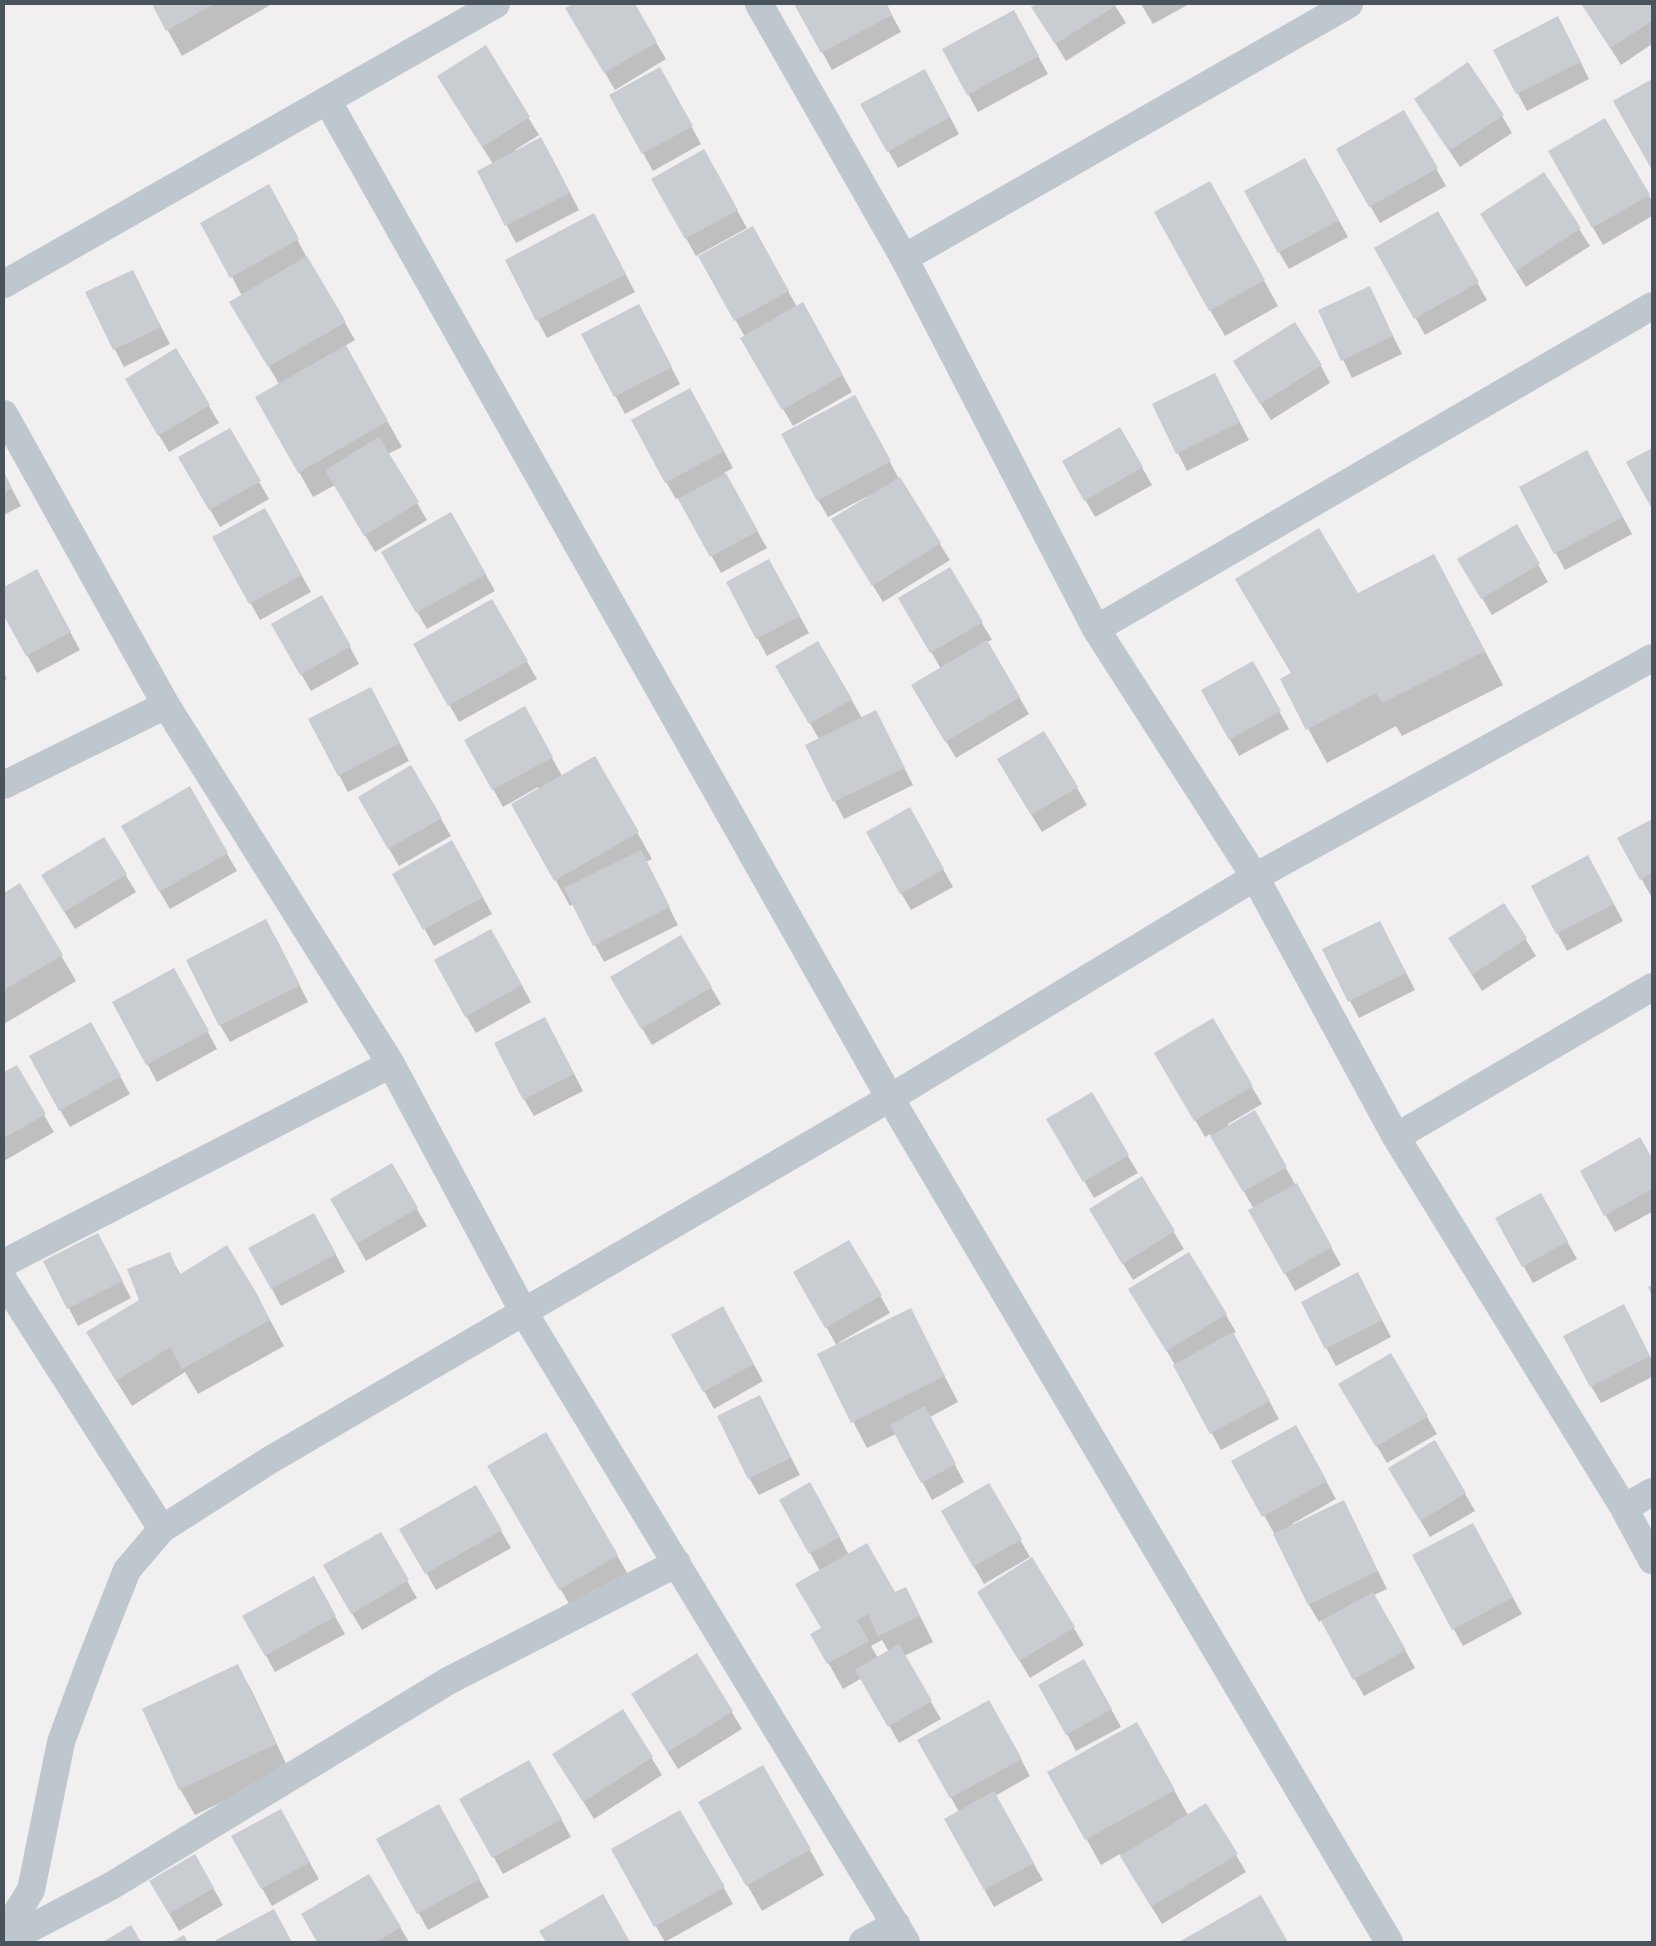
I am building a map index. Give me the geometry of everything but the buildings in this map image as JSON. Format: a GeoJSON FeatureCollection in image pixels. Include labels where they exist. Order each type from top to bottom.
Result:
{"type":"FeatureCollection","features":[{"type":"Feature","properties":{"kind":"street"},"geometry":{"type":"LineString","coordinates":[[4,284],[496,4]]}},
{"type":"Feature","properties":{"kind":"street"},"geometry":{"type":"LineString","coordinates":[[760,4],[904,258],[1096,629],[1256,877],[1396,1137],[1624,1508],[1652,1560]]}},
{"type":"Feature","properties":{"kind":"street"},"geometry":{"type":"LineString","coordinates":[[904,258],[1349,4]]}},
{"type":"Feature","properties":{"kind":"street"},"geometry":{"type":"LineString","coordinates":[[327,100],[890,1098],[1389,1942]]}},
{"type":"Feature","properties":{"kind":"street"},"geometry":{"type":"LineString","coordinates":[[1096,629],[1652,306]]}},
{"type":"Feature","properties":{"kind":"street"},"geometry":{"type":"LineString","coordinates":[[4,414],[166,705],[391,1064],[523,1311],[678,1563],[901,1933],[863,1942]]}},
{"type":"Feature","properties":{"kind":"street"},"geometry":{"type":"LineString","coordinates":[[4,1933],[31,1890],[62,1742],[91,1661],[127,1570],[162,1529],[270,1460],[890,1098],[1256,877],[1652,658]]}},
{"type":"Feature","properties":{"kind":"street"},"geometry":{"type":"LineString","coordinates":[[4,785],[166,705]]}},
{"type":"Feature","properties":{"kind":"street"},"geometry":{"type":"LineString","coordinates":[[1396,1137],[1652,987]]}},
{"type":"Feature","properties":{"kind":"street"},"geometry":{"type":"LineString","coordinates":[[4,1263],[391,1064]]}},
{"type":"Feature","properties":{"kind":"street"},"geometry":{"type":"LineString","coordinates":[[4,1282],[162,1529]]}},
{"type":"Feature","properties":{"kind":"street"},"geometry":{"type":"LineString","coordinates":[[1624,1508],[1652,1492]]}},
{"type":"Feature","properties":{"kind":"street"},"geometry":{"type":"LineString","coordinates":[[4,1942],[111,1886],[448,1681],[678,1563]]}}]}
